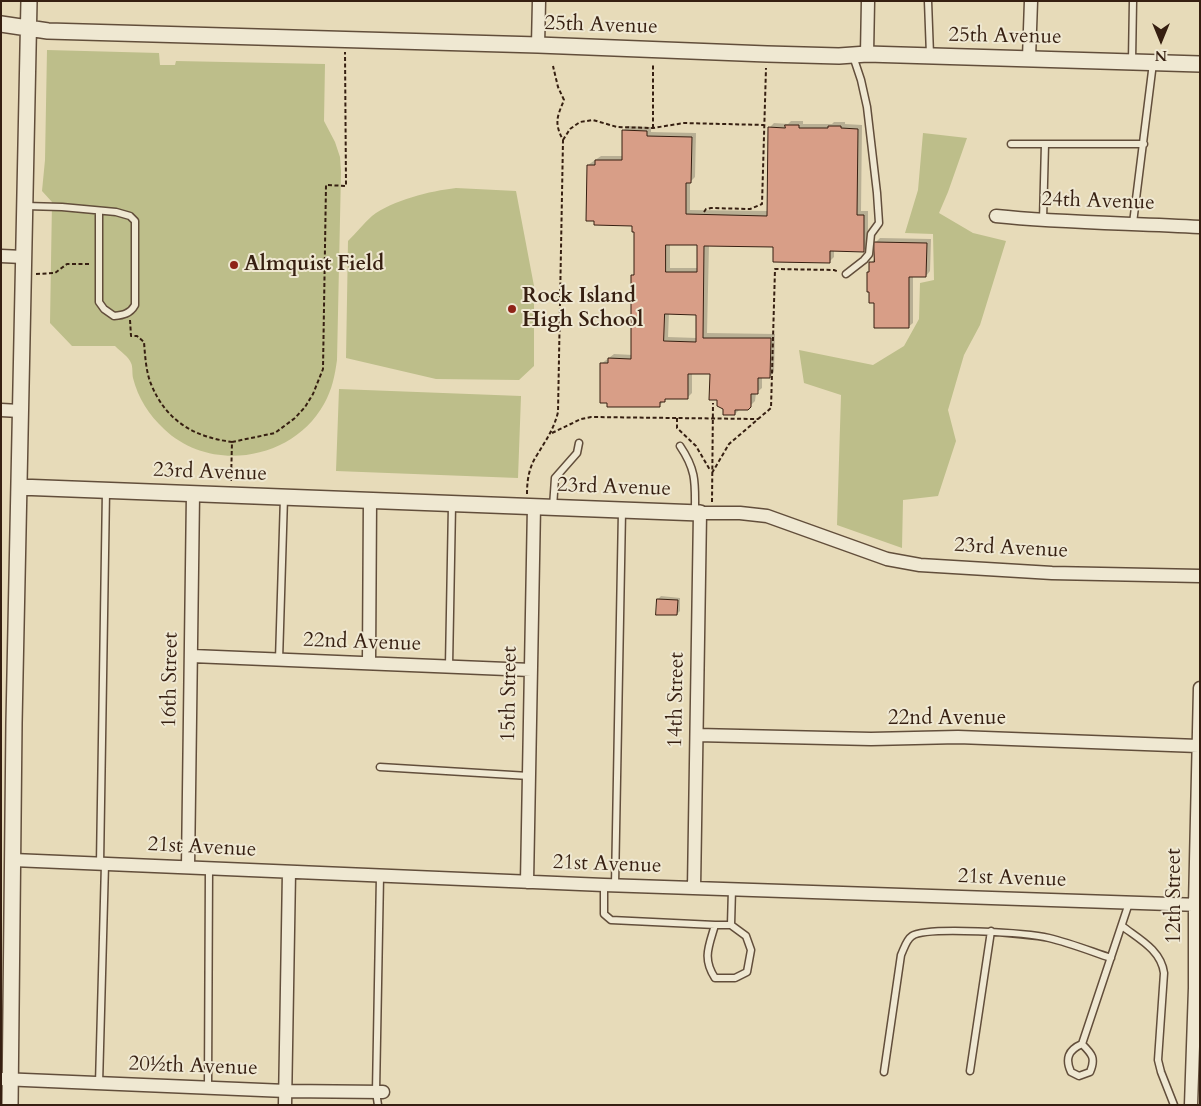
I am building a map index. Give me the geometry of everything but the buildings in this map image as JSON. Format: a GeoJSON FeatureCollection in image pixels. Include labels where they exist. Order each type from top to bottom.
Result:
{"type":"FeatureCollection","features":[{"type":"Feature","properties":{"kind":"street"},"geometry":{"type":"LineString","coordinates":[[10,1105],[6,1079],[13,860],[14,713],[29,1]]}},
{"type":"Feature","properties":{"kind":"street"},"geometry":{"type":"LineString","coordinates":[[538,45],[539,1]]}},
{"type":"Feature","properties":{"kind":"street"},"geometry":{"type":"LineString","coordinates":[[860,54],[868,1]]}},
{"type":"Feature","properties":{"kind":"street"},"geometry":{"type":"LineString","coordinates":[[1029,58],[1031,1]]}},
{"type":"Feature","properties":{"kind":"street","name":"25th Avenue"},"geometry":{"type":"LineString","coordinates":[[1,24],[48,30],[767,54],[860,54],[1200,64]]}},
{"type":"Feature","properties":{"kind":"street","name":"24th Avenue"},"geometry":{"type":"LineString","coordinates":[[996,216],[1043,221],[1200,227]]}},
{"type":"Feature","properties":{"kind":"street"},"geometry":{"type":"LineString","coordinates":[[1,256],[23,257]]}},
{"type":"Feature","properties":{"kind":"street"},"geometry":{"type":"LineString","coordinates":[[1,410],[20,411]]}},
{"type":"Feature","properties":{"kind":"street","name":"23rd Avenue"},"geometry":{"type":"LineString","coordinates":[[19,487],[452,503],[530,500],[553,507],[740,513],[768,516],[887,559],[920,565],[1043,573],[1200,576]]}},
{"type":"Feature","properties":{"kind":"street","name":"16th Street"},"geometry":{"type":"LineString","coordinates":[[188,867],[193,494]]}},
{"type":"Feature","properties":{"kind":"street"},"geometry":{"type":"LineString","coordinates":[[369,662],[370,500]]}},
{"type":"Feature","properties":{"kind":"street","name":"15th Street"},"geometry":{"type":"LineString","coordinates":[[527,882],[531,670],[530,500]]}},
{"type":"Feature","properties":{"kind":"street","name":"14th Street"},"geometry":{"type":"LineString","coordinates":[[694,888],[698,512]]}},
{"type":"Feature","properties":{"kind":"street","name":"22nd Avenue"},"geometry":{"type":"LineString","coordinates":[[192,656],[531,670]]}},
{"type":"Feature","properties":{"kind":"street","name":"12th Street"},"geometry":{"type":"LineString","coordinates":[[1191,1105],[1197,988],[1200,688]]}},
{"type":"Feature","properties":{"kind":"street","name":"22nd Avenue"},"geometry":{"type":"LineString","coordinates":[[697,735],[871,739],[958,737],[1198,746]]}},
{"type":"Feature","properties":{"kind":"street","name":"21st Avenue"},"geometry":{"type":"LineString","coordinates":[[13,860],[527,882],[1197,905]]}},
{"type":"Feature","properties":{"kind":"street"},"geometry":{"type":"LineString","coordinates":[[285,1105],[289,872]]}},
{"type":"Feature","properties":{"kind":"street","name":"20½th Avenue"},"geometry":{"type":"LineString","coordinates":[[6,1079],[379,1096]]}},
{"type":"Feature","properties":{"kind":"lane"},"geometry":{"type":"LineString","coordinates":[[928,1],[930,57]]}},
{"type":"Feature","properties":{"kind":"lane"},"geometry":{"type":"LineString","coordinates":[[1132,61],[1133,1]]}},
{"type":"Feature","properties":{"kind":"lane"},"geometry":{"type":"LineString","coordinates":[[846,274],[869,254],[871,234],[879,223],[867,107],[861,80],[860,54]]}},
{"type":"Feature","properties":{"kind":"lane"},"geometry":{"type":"LineString","coordinates":[[1133,223],[1153,62]]}},
{"type":"Feature","properties":{"kind":"lane"},"geometry":{"type":"LineString","coordinates":[[1011,144],[1144,144]]}},
{"type":"Feature","properties":{"kind":"lane"},"geometry":{"type":"LineString","coordinates":[[1043,221],[1045,144]]}},
{"type":"Feature","properties":{"kind":"lane"},"geometry":{"type":"LineString","coordinates":[[24,206],[62,207],[99,211],[130,216],[135,222],[135,305],[132,310],[124,315],[114,316],[104,309],[99,302],[99,211]]}},
{"type":"Feature","properties":{"kind":"lane"},"geometry":{"type":"LineString","coordinates":[[553,507],[555,478],[577,453],[579,443]]}},
{"type":"Feature","properties":{"kind":"lane"},"geometry":{"type":"LineString","coordinates":[[680,446],[688,457],[695,476],[698,512]]}},
{"type":"Feature","properties":{"kind":"lane"},"geometry":{"type":"LineString","coordinates":[[99,1084],[106,491]]}},
{"type":"Feature","properties":{"kind":"lane"},"geometry":{"type":"LineString","coordinates":[[279,660],[284,497]]}},
{"type":"Feature","properties":{"kind":"lane"},"geometry":{"type":"LineString","coordinates":[[449,666],[452,503]]}},
{"type":"Feature","properties":{"kind":"lane"},"geometry":{"type":"LineString","coordinates":[[622,509],[610,885],[604,914],[611,920],[732,925],[746,936],[752,950],[748,972],[735,978],[716,978],[709,968],[707,950],[715,925]]}},
{"type":"Feature","properties":{"kind":"lane"},"geometry":{"type":"LineString","coordinates":[[380,767],[529,776]]}},
{"type":"Feature","properties":{"kind":"lane"},"geometry":{"type":"LineString","coordinates":[[208,1088],[209,868]]}},
{"type":"Feature","properties":{"kind":"lane"},"geometry":{"type":"LineString","coordinates":[[379,1096],[380,876]]}},
{"type":"Feature","properties":{"kind":"lane"},"geometry":{"type":"LineString","coordinates":[[732,889],[732,925]]}},
{"type":"Feature","properties":{"kind":"lane"},"geometry":{"type":"LineString","coordinates":[[1082,1044],[1092,1054],[1094,1064],[1090,1072],[1079,1076],[1071,1072],[1067,1064],[1069,1054],[1075,1047],[1082,1044],[1129,903]]}},
{"type":"Feature","properties":{"kind":"lane"},"geometry":{"type":"LineString","coordinates":[[1122,926],[1155,951],[1163,962],[1164,972],[1158,1060],[1160,1072],[1174,1105]]}},
{"type":"Feature","properties":{"kind":"lane"},"geometry":{"type":"LineString","coordinates":[[884,1072],[901,955],[906,943],[913,935],[924,932],[991,932],[1048,937],[1111,958]]}},
{"type":"Feature","properties":{"kind":"lane"},"geometry":{"type":"LineString","coordinates":[[970,1071],[991,932]]}},
{"type":"Feature","properties":{"kind":"path"},"geometry":{"type":"LineString","coordinates":[[130,323],[130,336],[137,336],[144,342],[150,383],[164,407],[170,415],[200,436],[232,442],[275,433],[295,418],[305,407],[313,394],[323,369],[326,185],[346,186],[345,39]]}},
{"type":"Feature","properties":{"kind":"path"},"geometry":{"type":"LineString","coordinates":[[653,50],[653,128]]}},
{"type":"Feature","properties":{"kind":"path"},"geometry":{"type":"LineString","coordinates":[[704,212],[706,209],[711,208],[750,209],[762,204],[767,54]]}},
{"type":"Feature","properties":{"kind":"path"},"geometry":{"type":"LineString","coordinates":[[530,500],[530,469],[536,456],[551,434],[558,412],[562,140],[556,123],[564,100],[558,87],[553,66]]}},
{"type":"Feature","properties":{"kind":"path"},"geometry":{"type":"LineString","coordinates":[[562,140],[570,129],[580,122],[593,120],[617,127],[653,128],[684,123],[764,125]]}},
{"type":"Feature","properties":{"kind":"path"},"geometry":{"type":"LineString","coordinates":[[36,274],[55,274],[67,264],[98,264]]}},
{"type":"Feature","properties":{"kind":"path"},"geometry":{"type":"LineString","coordinates":[[712,473],[729,444],[771,408],[775,269],[834,270],[846,274]]}},
{"type":"Feature","properties":{"kind":"path"},"geometry":{"type":"LineString","coordinates":[[712,502],[713,403]]}},
{"type":"Feature","properties":{"kind":"path"},"geometry":{"type":"LineString","coordinates":[[551,434],[591,416],[758,420]]}},
{"type":"Feature","properties":{"kind":"path"},"geometry":{"type":"LineString","coordinates":[[677,418],[677,428],[696,446],[712,473]]}},
{"type":"Feature","properties":{"kind":"path"},"geometry":{"type":"LineString","coordinates":[[231,481],[232,442]]}},
{"type":"Feature","properties":{"kind":"green space"},"geometry":{"type":"Polygon","coordinates":[[[47,50],[159,53],[160,65],[175,65],[176,61],[325,64],[324,121],[335,142],[340,157],[341,172],[337,360],[333,382],[324,404],[310,423],[293,438],[272,448],[250,454],[227,456],[204,452],[183,443],[164,429],[145,406],[135,385],[131,363],[124,354],[115,346],[72,346],[50,323],[52,202],[42,191],[45,160],[47,50]]]}},
{"type":"Feature","properties":{"kind":"green space"},"geometry":{"type":"Polygon","coordinates":[[[923,133],[967,138],[939,213],[973,233],[1006,241],[980,325],[964,355],[948,410],[956,441],[938,496],[903,500],[902,548],[837,525],[841,395],[804,383],[799,350],[873,365],[904,346],[919,319],[920,283],[934,280],[933,234],[905,233],[918,190],[923,133]]]}},
{"type":"Feature","properties":{"kind":"green space"},"geometry":{"type":"Polygon","coordinates":[[[456,188],[516,191],[534,286],[534,366],[519,380],[436,379],[346,358],[348,241],[372,216],[390,205],[435,191],[456,188]]]}},
{"type":"Feature","properties":{"kind":"green space"},"geometry":{"type":"Polygon","coordinates":[[[339,389],[521,396],[518,478],[336,471],[339,389]]]}},
{"type":"Feature","properties":{"kind":"place","name":"Almquist Field"},"geometry":{"type":"Point","coordinates":[234,265]}},
{"type":"Feature","properties":{"kind":"place","name":"Rock Island High School"},"geometry":{"type":"Point","coordinates":[512,309]}}]}
